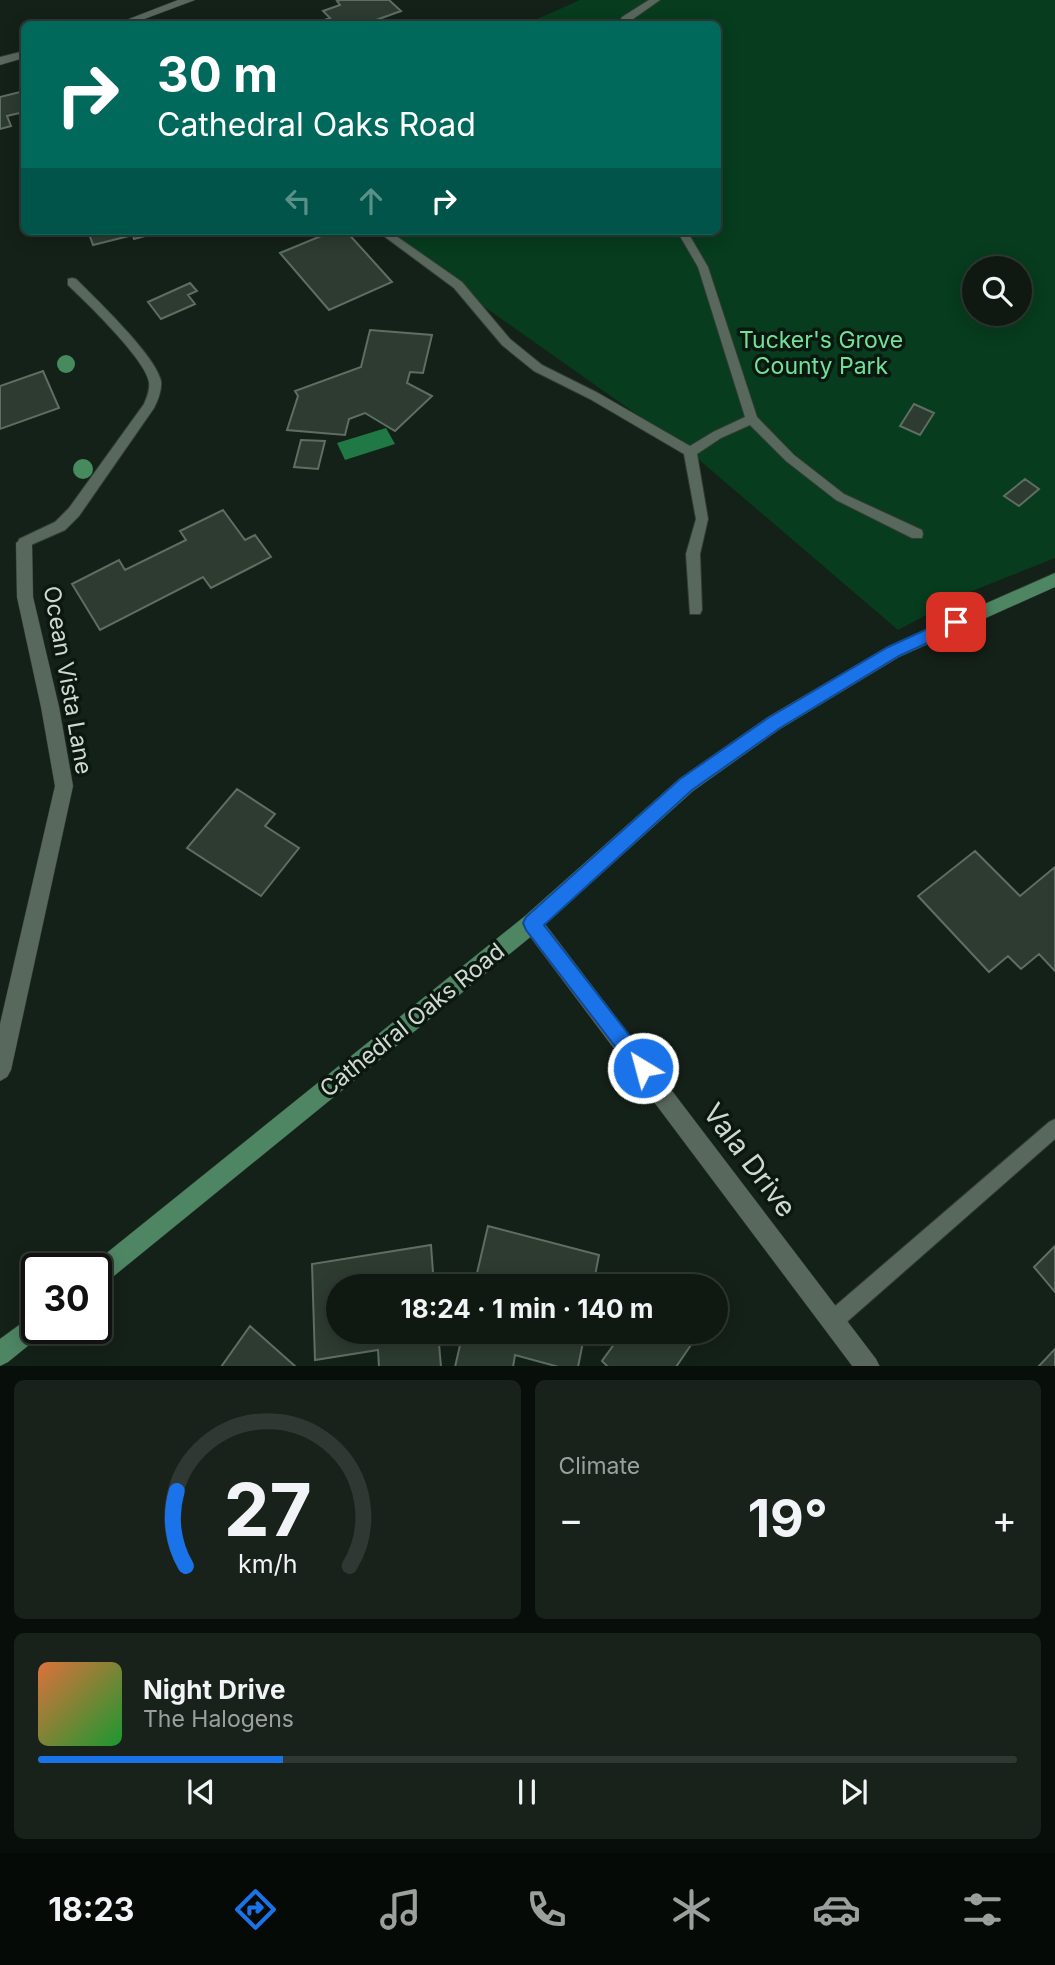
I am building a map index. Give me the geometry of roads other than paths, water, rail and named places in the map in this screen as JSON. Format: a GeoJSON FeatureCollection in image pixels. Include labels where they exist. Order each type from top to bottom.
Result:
{"type":"FeatureCollection","features":[{"type":"Feature","properties":{"kind":"main road","name":"Cathedral Oaks Road"},"geometry":{"type":"LineString","coordinates":[[112,1263],[532,923],[686,785],[774,723],[893,652],[1055,580]]}},
{"type":"Feature","properties":{"kind":"main road"},"geometry":{"type":"LineString","coordinates":[[0,1354],[21,1337]]}},
{"type":"Feature","properties":{"kind":"street"},"geometry":{"type":"LineString","coordinates":[[130,21],[189,0]]}},
{"type":"Feature","properties":{"kind":"street"},"geometry":{"type":"LineString","coordinates":[[0,61],[21,56]]}},
{"type":"Feature","properties":{"kind":"street","name":"Ocean Vista Lane"},"geometry":{"type":"LineString","coordinates":[[0,1070],[64,786],[50,706],[25,597],[24,543]]}},
{"type":"Feature","properties":{"kind":"street","name":"Vala Drive"},"geometry":{"type":"LineString","coordinates":[[532,923],[867,1366]]}},
{"type":"Feature","properties":{"kind":"lane"},"geometry":{"type":"LineString","coordinates":[[624,21],[655,0]]}},
{"type":"Feature","properties":{"kind":"lane"},"geometry":{"type":"LineString","coordinates":[[388,235],[458,285],[506,342],[537,368],[594,396],[690,452],[702,519],[693,554],[695,610]]}},
{"type":"Feature","properties":{"kind":"lane"},"geometry":{"type":"LineString","coordinates":[[684,235],[703,267],[752,419],[790,458],[840,497],[917,534]]}},
{"type":"Feature","properties":{"kind":"lane"},"geometry":{"type":"LineString","coordinates":[[24,543],[60,526],[74,512],[150,405],[156,387],[154,375],[141,358],[72,282]]}},
{"type":"Feature","properties":{"kind":"lane"},"geometry":{"type":"LineString","coordinates":[[690,452],[717,435],[752,419]]}},
{"type":"Feature","properties":{"kind":"lane"},"geometry":{"type":"LineString","coordinates":[[834,1320],[1055,1128]]}},
{"type":"Feature","properties":{"kind":"park label","name":"Tucker's Grove County Park"},"geometry":{"type":"Point","coordinates":[821,353]}}]}
